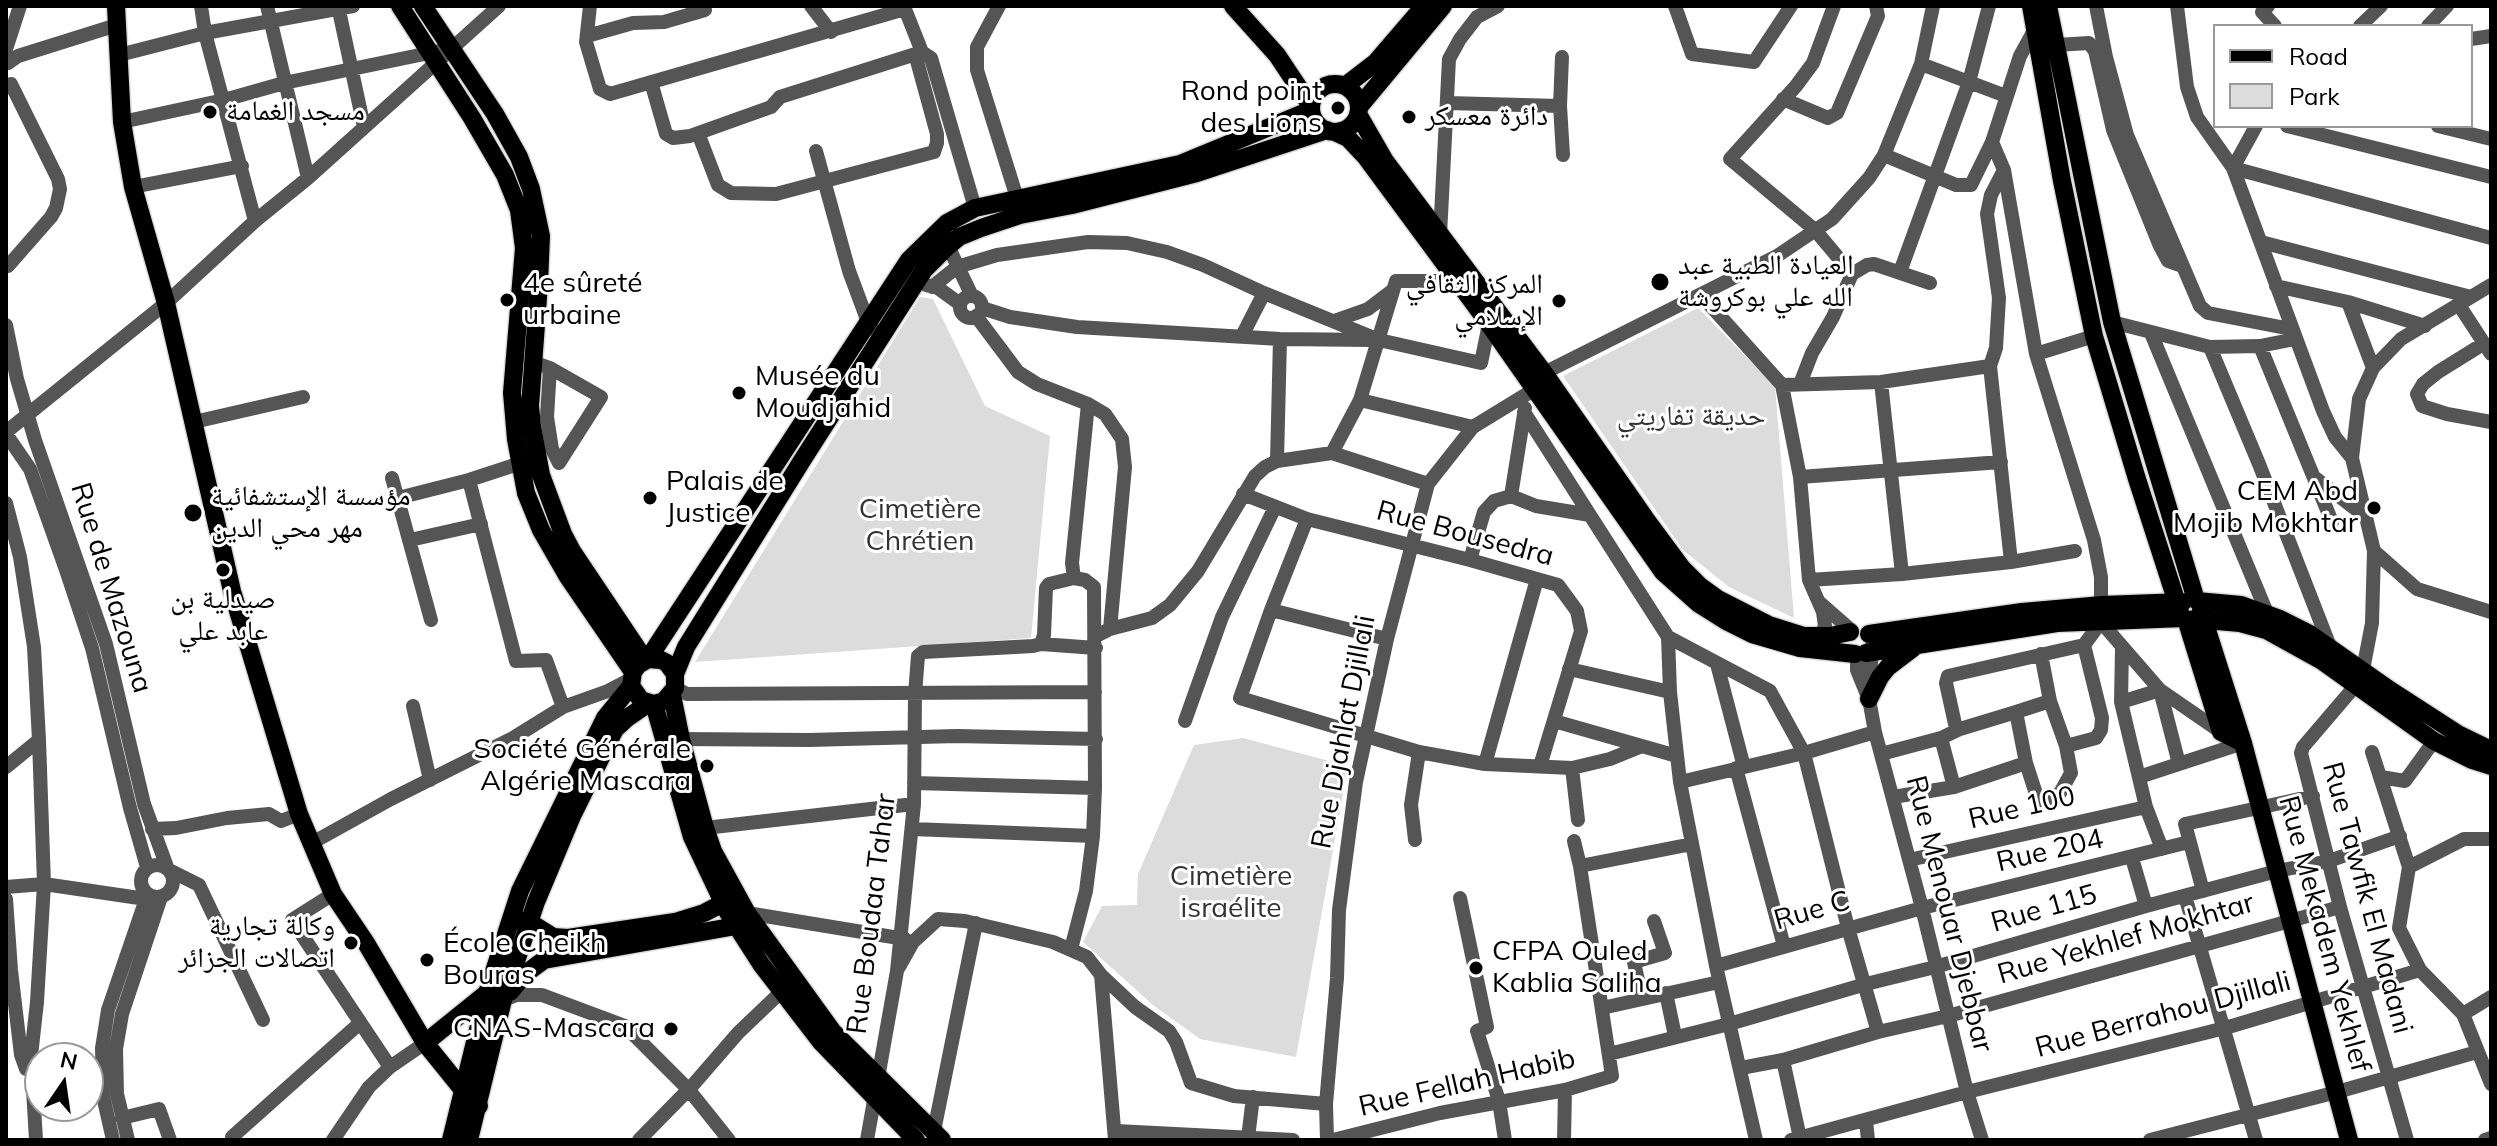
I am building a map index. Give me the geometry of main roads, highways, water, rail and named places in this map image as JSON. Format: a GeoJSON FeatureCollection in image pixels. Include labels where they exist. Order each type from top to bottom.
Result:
{"type":"FeatureCollection","features":[{"type":"Feature","properties":{"kind":"main road"},"geometry":{"type":"LineString","coordinates":[[116,6],[122,122],[133,187],[166,303],[232,591],[299,814],[333,894],[425,1043],[479,1106]]}},
{"type":"Feature","properties":{"kind":"main road"},"geometry":{"type":"LineString","coordinates":[[400,6],[472,118],[505,175],[519,210],[524,248],[512,393],[516,439],[526,493],[541,530],[568,577],[638,671]]}},
{"type":"Feature","properties":{"kind":"main road"},"geometry":{"type":"LineString","coordinates":[[423,6],[495,114],[519,157],[538,213],[541,236],[541,365],[530,406],[541,475],[572,551],[638,671],[641,700],[651,703]]}},
{"type":"Feature","properties":{"kind":"main road"},"geometry":{"type":"LineString","coordinates":[[1233,6],[1277,55],[1311,108],[1316,123],[1348,138],[1365,156],[1535,386],[1663,572],[1682,591],[1726,621],[1752,634],[1800,648],[1918,645],[2101,613]]}},
{"type":"Feature","properties":{"kind":"main road"},"geometry":{"type":"LineString","coordinates":[[520,922],[520,891],[605,718],[909,260],[947,223],[975,208],[1180,164],[1311,108],[1316,93],[1336,86],[1375,63],[1424,6]]}},
{"type":"Feature","properties":{"kind":"main road"},"geometry":{"type":"LineString","coordinates":[[451,1140],[463,1090],[520,922],[615,729],[651,703],[664,701],[674,686],[686,647],[880,339],[924,285],[924,270],[948,246],[970,232],[1007,219],[1197,173],[1349,127],[1358,110],[1443,6]]}},
{"type":"Feature","properties":{"kind":"main road"},"geometry":{"type":"LineString","coordinates":[[2031,6],[2094,336],[2137,479],[2190,610]]}},
{"type":"Feature","properties":{"kind":"main road"},"geometry":{"type":"LineString","coordinates":[[2048,6],[2112,322],[2221,732],[2243,743]]}},
{"type":"Feature","properties":{"kind":"main road"},"geometry":{"type":"LineString","coordinates":[[1277,55],[1302,73],[1355,95],[1358,110],[1385,161],[1440,235],[1535,386],[1645,518],[1682,568],[1700,586],[1742,613],[1792,634],[1862,645],[2022,612],[2101,613],[2241,605],[2298,646],[2390,690],[2458,734],[2491,750]]}},
{"type":"Feature","properties":{"kind":"main road"},"geometry":{"type":"LineString","coordinates":[[1275,125],[1286,111],[1291,96],[1277,55]]}},
{"type":"Feature","properties":{"kind":"main road","name":"Rue Mekadem Yekhlef"},"geometry":{"type":"LineString","coordinates":[[2190,610],[2243,743],[2349,1140]]}},
{"type":"Feature","properties":{"kind":"main road"},"geometry":{"type":"LineString","coordinates":[[2266,621],[2310,634],[2434,741],[2491,766]]}},
{"type":"Feature","properties":{"kind":"main road"},"geometry":{"type":"LineString","coordinates":[[1869,699],[1888,667],[1918,645]]}},
{"type":"Feature","properties":{"kind":"main road"},"geometry":{"type":"LineString","coordinates":[[638,671],[661,660],[667,663],[674,686],[681,739],[705,828],[761,964],[821,1042],[916,1140]]}},
{"type":"Feature","properties":{"kind":"main road"},"geometry":{"type":"LineString","coordinates":[[651,703],[687,824],[723,903],[742,919],[833,1032],[938,1135]]}},
{"type":"Feature","properties":{"kind":"main road"},"geometry":{"type":"LineString","coordinates":[[520,922],[553,937],[568,938],[675,922],[723,903]]}},
{"type":"Feature","properties":{"kind":"main road"},"geometry":{"type":"LineString","coordinates":[[425,1043],[544,960],[742,919]]}},
{"type":"Feature","properties":{"kind":"main road"},"geometry":{"type":"LineString","coordinates":[[469,1140],[479,1106],[495,996]]}},
{"type":"Feature","properties":{"kind":"place","name":"Rond point des Lions"},"geometry":{"type":"Point","coordinates":[1338,108]}},
{"type":"Feature","properties":{"kind":"place","name":"مسجد الغمامة"},"geometry":{"type":"Point","coordinates":[210,112]}},
{"type":"Feature","properties":{"kind":"place","name":"دائرة معسكر"},"geometry":{"type":"Point","coordinates":[1409,117]}},
{"type":"Feature","properties":{"kind":"place","name":"العيادة الطبية عبد الله علي بوكروشة"},"geometry":{"type":"Point","coordinates":[1660,282]}},
{"type":"Feature","properties":{"kind":"place","name":"4e sûreté urbaine"},"geometry":{"type":"Point","coordinates":[507,300]}},
{"type":"Feature","properties":{"kind":"place","name":"المركز الثقافي الإسلامي"},"geometry":{"type":"Point","coordinates":[1559,301]}},
{"type":"Feature","properties":{"kind":"place","name":"Musée du Moudjahid"},"geometry":{"type":"Point","coordinates":[739,393]}},
{"type":"Feature","properties":{"kind":"place","name":"Palais de Justice"},"geometry":{"type":"Point","coordinates":[650,498]}},
{"type":"Feature","properties":{"kind":"place","name":"CEM Abd Mojib Mokhtar"},"geometry":{"type":"Point","coordinates":[2374,508]}},
{"type":"Feature","properties":{"kind":"place","name":"مؤسسة الإستشفائية مهر محي الدين"},"geometry":{"type":"Point","coordinates":[193,513]}},
{"type":"Feature","properties":{"kind":"place","name":"صيدلية بن عابد علي"},"geometry":{"type":"Point","coordinates":[223,570]}},
{"type":"Feature","properties":{"kind":"place","name":"Société Générale Algérie Mascara"},"geometry":{"type":"Point","coordinates":[707,766]}},
{"type":"Feature","properties":{"kind":"place","name":"وكالة تجارية اتصالات الجزائر"},"geometry":{"type":"Point","coordinates":[351,943]}},
{"type":"Feature","properties":{"kind":"place","name":"École Cheikh Bouras"},"geometry":{"type":"Point","coordinates":[427,960]}},
{"type":"Feature","properties":{"kind":"place","name":"CFPA Ouled Kablia Saliha"},"geometry":{"type":"Point","coordinates":[1476,968]}},
{"type":"Feature","properties":{"kind":"place","name":"CNAS-Mascara"},"geometry":{"type":"Point","coordinates":[671,1029]}},
{"type":"Feature","properties":{"kind":"park label","name":"حديقة تفاريتي"},"geometry":{"type":"Point","coordinates":[1691,417]}},
{"type":"Feature","properties":{"kind":"park label","name":"Cimetière Chrétien"},"geometry":{"type":"Point","coordinates":[920,526]}},
{"type":"Feature","properties":{"kind":"park label","name":"Cimetière israélite"},"geometry":{"type":"Point","coordinates":[1231,893]}}]}
